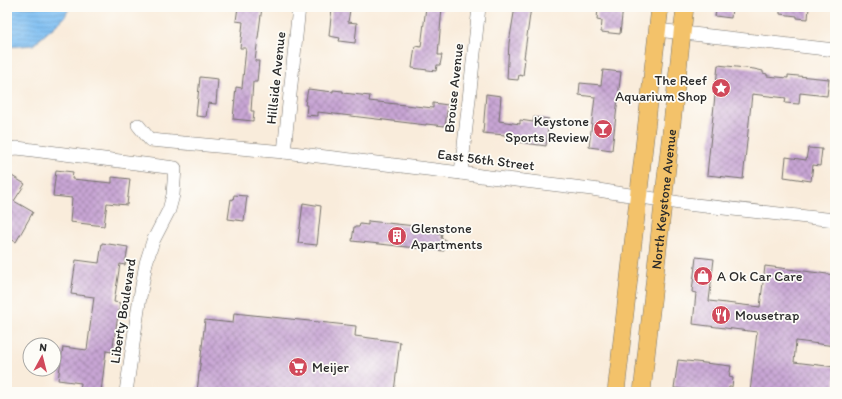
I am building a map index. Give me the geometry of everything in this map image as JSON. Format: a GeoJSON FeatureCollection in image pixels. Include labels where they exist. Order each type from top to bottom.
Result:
{"type":"FeatureCollection","features":[{"type":"Feature","properties":{"kind":"main road","name":"North Keystone Avenue"},"geometry":{"type":"LineString","coordinates":[[616,392],[660,7]]}},
{"type":"Feature","properties":{"kind":"main road","name":"North Keystone Avenue"},"geometry":{"type":"LineString","coordinates":[[642,392],[685,7]]}},
{"type":"Feature","properties":{"kind":"street","name":"Hillside Avenue"},"geometry":{"type":"LineString","coordinates":[[284,152],[299,7]]}},
{"type":"Feature","properties":{"kind":"street","name":"Brouse Avenue"},"geometry":{"type":"LineString","coordinates":[[461,173],[479,7]]}},
{"type":"Feature","properties":{"kind":"street"},"geometry":{"type":"LineString","coordinates":[[657,30],[835,50]]}},
{"type":"Feature","properties":{"kind":"street","name":"East 56th Street"},"geometry":{"type":"LineString","coordinates":[[138,125],[150,140],[284,152],[638,195],[664,201],[835,220]]}},
{"type":"Feature","properties":{"kind":"street","name":"Liberty Boulevard"},"geometry":{"type":"LineString","coordinates":[[7,149],[17,148],[175,168],[173,195],[169,210],[153,241],[146,263],[138,303],[126,392]]}},
{"type":"Feature","properties":{"kind":"water"},"geometry":{"type":"Polygon","coordinates":[[[7,7],[70,7],[64,18],[33,45],[7,47],[7,7]]]}},
{"type":"Feature","properties":{"kind":"building"},"geometry":{"type":"Polygon","coordinates":[[[238,7],[262,7],[255,61],[259,61],[257,82],[253,82],[251,111],[254,111],[253,121],[233,119],[236,87],[242,88],[246,48],[240,48],[243,22],[236,21],[238,7]]]}},
{"type":"Feature","properties":{"kind":"building"},"geometry":{"type":"Polygon","coordinates":[[[426,7],[442,7],[438,55],[442,55],[440,65],[437,65],[436,71],[412,68],[415,46],[421,47],[426,7]]]}},
{"type":"Feature","properties":{"kind":"building"},"geometry":{"type":"Polygon","coordinates":[[[515,7],[531,7],[523,76],[519,75],[518,80],[507,79],[509,43],[515,7]]]}},
{"type":"Feature","properties":{"kind":"building"},"geometry":{"type":"Polygon","coordinates":[[[598,7],[623,7],[620,34],[601,32],[602,21],[597,20],[598,7]]]}},
{"type":"Feature","properties":{"kind":"building"},"geometry":{"type":"Polygon","coordinates":[[[717,7],[732,7],[731,18],[715,16],[717,7]]]}},
{"type":"Feature","properties":{"kind":"building"},"geometry":{"type":"Polygon","coordinates":[[[780,7],[809,7],[808,19],[780,14],[780,7]]]}},
{"type":"Feature","properties":{"kind":"building"},"geometry":{"type":"Polygon","coordinates":[[[332,8],[350,10],[348,22],[357,23],[355,43],[339,41],[340,38],[329,36],[332,8]]]}},
{"type":"Feature","properties":{"kind":"building"},"geometry":{"type":"Polygon","coordinates":[[[718,65],[763,71],[763,73],[767,74],[767,76],[788,78],[788,75],[829,79],[827,96],[800,93],[799,104],[785,103],[786,98],[752,94],[743,179],[707,175],[718,65]]]}},
{"type":"Feature","properties":{"kind":"building"},"geometry":{"type":"Polygon","coordinates":[[[603,70],[621,72],[612,150],[589,147],[595,97],[579,95],[580,83],[601,85],[603,70]]]}},
{"type":"Feature","properties":{"kind":"building"},"geometry":{"type":"Polygon","coordinates":[[[200,77],[218,79],[216,104],[208,103],[206,117],[196,116],[200,77]]]}},
{"type":"Feature","properties":{"kind":"building"},"geometry":{"type":"Polygon","coordinates":[[[308,89],[333,92],[333,90],[343,91],[343,93],[370,96],[369,101],[433,108],[433,103],[448,105],[445,126],[318,112],[318,116],[306,115],[307,105],[305,105],[308,89]]]}},
{"type":"Feature","properties":{"kind":"building"},"geometry":{"type":"Polygon","coordinates":[[[486,94],[501,96],[499,121],[520,124],[520,120],[533,122],[534,117],[549,119],[546,146],[511,141],[511,137],[505,135],[483,133],[486,94]]]}},
{"type":"Feature","properties":{"kind":"building"},"geometry":{"type":"Polygon","coordinates":[[[808,148],[822,149],[820,166],[813,165],[811,181],[784,177],[786,157],[806,160],[808,148]]]}},
{"type":"Feature","properties":{"kind":"building"},"geometry":{"type":"Polygon","coordinates":[[[56,170],[73,172],[72,179],[112,183],[112,177],[130,179],[127,205],[107,203],[104,226],[70,222],[72,198],[53,196],[56,170]]]}},
{"type":"Feature","properties":{"kind":"building"},"geometry":{"type":"Polygon","coordinates":[[[7,173],[25,184],[14,201],[33,212],[16,242],[7,237],[7,173]]]}},
{"type":"Feature","properties":{"kind":"building"},"geometry":{"type":"Polygon","coordinates":[[[234,195],[247,196],[244,221],[228,219],[231,199],[233,200],[234,195]]]}},
{"type":"Feature","properties":{"kind":"building"},"geometry":{"type":"Polygon","coordinates":[[[303,203],[321,206],[317,245],[298,243],[303,203]]]}},
{"type":"Feature","properties":{"kind":"building","name":"Glenstone Apartments"},"geometry":{"type":"Polygon","coordinates":[[[368,221],[434,228],[434,233],[442,234],[441,238],[445,239],[444,251],[352,241],[354,227],[359,227],[360,224],[368,225],[368,221]]]}},
{"type":"Feature","properties":{"kind":"building"},"geometry":{"type":"Polygon","coordinates":[[[102,243],[128,247],[125,265],[120,264],[114,302],[120,303],[112,352],[106,351],[101,392],[80,392],[81,383],[58,380],[58,377],[62,377],[63,347],[87,350],[94,297],[71,294],[76,260],[99,263],[102,243]]]}},
{"type":"Feature","properties":{"kind":"building"},"geometry":{"type":"Polygon","coordinates":[[[696,257],[714,259],[709,301],[760,307],[765,266],[835,275],[835,346],[796,341],[794,362],[835,367],[835,392],[750,392],[757,332],[693,324],[696,293],[692,292],[696,257]]]}},
{"type":"Feature","properties":{"kind":"building","name":"Meijer"},"geometry":{"type":"Polygon","coordinates":[[[234,313],[356,326],[355,336],[400,342],[394,392],[197,392],[205,320],[233,323],[234,313]]]}},
{"type":"Feature","properties":{"kind":"building"},"geometry":{"type":"Polygon","coordinates":[[[678,360],[731,366],[729,377],[733,378],[732,387],[729,387],[728,392],[705,392],[674,388],[678,360]]]}},
{"type":"Feature","properties":{"kind":"place","name":"The Reef Aquarium Shop"},"geometry":{"type":"Point","coordinates":[721,88]}},
{"type":"Feature","properties":{"kind":"place","name":"Keystone Sports Review"},"geometry":{"type":"Point","coordinates":[603,129]}},
{"type":"Feature","properties":{"kind":"place","name":"Glenstone Apartments"},"geometry":{"type":"Point","coordinates":[397,236]}},
{"type":"Feature","properties":{"kind":"place","name":"A Ok Car Care"},"geometry":{"type":"Point","coordinates":[703,276]}},
{"type":"Feature","properties":{"kind":"place","name":"Mousetrap"},"geometry":{"type":"Point","coordinates":[721,315]}},
{"type":"Feature","properties":{"kind":"place","name":"Meijer"},"geometry":{"type":"Point","coordinates":[298,367]}}]}
